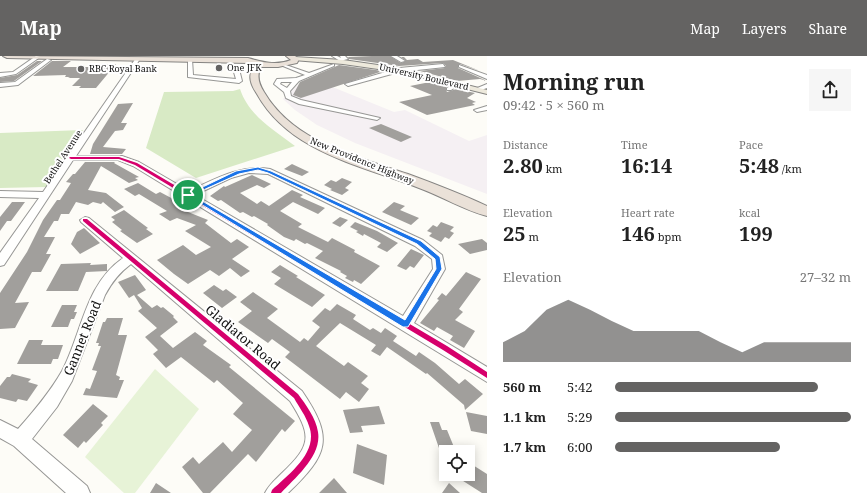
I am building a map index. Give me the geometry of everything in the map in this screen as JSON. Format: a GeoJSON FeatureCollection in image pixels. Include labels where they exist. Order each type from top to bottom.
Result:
{"type":"FeatureCollection","features":[{"type":"Feature","properties":{"kind":"highway"},"geometry":{"type":"LineString","coordinates":[[7,56],[138,59],[251,59],[258,66],[254,72],[253,78]]}},
{"type":"Feature","properties":{"kind":"highway"},"geometry":{"type":"LineString","coordinates":[[86,56],[251,59],[273,65],[291,59]]}},
{"type":"Feature","properties":{"kind":"highway","name":"New Providence Highway"},"geometry":{"type":"LineString","coordinates":[[225,60],[243,62],[251,65],[251,76],[261,98],[269,110],[305,138],[341,155],[405,178],[487,212]]}},
{"type":"Feature","properties":{"kind":"highway","name":"New Providence Highway"},"geometry":{"type":"LineString","coordinates":[[273,65],[264,68],[261,72],[268,92],[285,114],[305,129],[353,153],[487,204]]}},
{"type":"Feature","properties":{"kind":"main road","name":"University Boulevard"},"geometry":{"type":"LineString","coordinates":[[291,59],[343,59],[361,64]]}},
{"type":"Feature","properties":{"kind":"main road","name":"University Boulevard"},"geometry":{"type":"LineString","coordinates":[[291,59],[361,64],[399,70],[457,84],[478,93],[487,90]]}},
{"type":"Feature","properties":{"kind":"street"},"geometry":{"type":"LineString","coordinates":[[334,56],[343,59]]}},
{"type":"Feature","properties":{"kind":"street"},"geometry":{"type":"LineString","coordinates":[[393,56],[403,61]]}},
{"type":"Feature","properties":{"kind":"street"},"geometry":{"type":"LineString","coordinates":[[0,75],[14,73],[38,57]]}},
{"type":"Feature","properties":{"kind":"street","name":"Bethel Avenue"},"geometry":{"type":"LineString","coordinates":[[0,262],[138,59]]}},
{"type":"Feature","properties":{"kind":"street"},"geometry":{"type":"LineString","coordinates":[[190,59],[190,76],[239,81],[236,69]]}},
{"type":"Feature","properties":{"kind":"street"},"geometry":{"type":"LineString","coordinates":[[291,59],[308,74]]}},
{"type":"Feature","properties":{"kind":"street"},"geometry":{"type":"LineString","coordinates":[[0,85],[16,84],[49,60]]}},
{"type":"Feature","properties":{"kind":"street"},"geometry":{"type":"LineString","coordinates":[[287,91],[297,80],[328,65]]}},
{"type":"Feature","properties":{"kind":"street"},"geometry":{"type":"LineString","coordinates":[[348,84],[399,70],[443,66]]}},
{"type":"Feature","properties":{"kind":"street"},"geometry":{"type":"LineString","coordinates":[[461,66],[487,77]]}},
{"type":"Feature","properties":{"kind":"street"},"geometry":{"type":"LineString","coordinates":[[476,67],[487,72]]}},
{"type":"Feature","properties":{"kind":"street"},"geometry":{"type":"LineString","coordinates":[[206,86],[217,78]]}},
{"type":"Feature","properties":{"kind":"street"},"geometry":{"type":"LineString","coordinates":[[297,80],[279,80],[277,84],[287,91],[288,96],[299,102],[377,118]]}},
{"type":"Feature","properties":{"kind":"street"},"geometry":{"type":"LineString","coordinates":[[449,89],[457,84]]}},
{"type":"Feature","properties":{"kind":"street"},"geometry":{"type":"LineString","coordinates":[[477,110],[487,108]]}},
{"type":"Feature","properties":{"kind":"street"},"geometry":{"type":"LineString","coordinates":[[71,158],[108,158],[125,160],[136,164],[406,324],[487,374]]}},
{"type":"Feature","properties":{"kind":"street"},"geometry":{"type":"LineString","coordinates":[[188,195],[238,172],[258,169],[270,172],[419,243],[438,258],[439,269],[406,324]]}},
{"type":"Feature","properties":{"kind":"street"},"geometry":{"type":"LineString","coordinates":[[0,194],[47,194]]}},
{"type":"Feature","properties":{"kind":"street","name":"Gladiator Road"},"geometry":{"type":"LineString","coordinates":[[86,220],[296,396],[311,421],[315,438],[307,461],[275,493]]}},
{"type":"Feature","properties":{"kind":"street","name":"Gannet Road"},"geometry":{"type":"LineString","coordinates":[[20,440],[53,399],[67,376],[74,363],[92,311],[108,277],[115,268],[132,258]]}},
{"type":"Feature","properties":{"kind":"street"},"geometry":{"type":"LineString","coordinates":[[0,428],[20,440],[80,493]]}},
{"type":"Feature","properties":{"kind":"shaded area"},"geometry":{"type":"Polygon","coordinates":[[[304,79],[335,88],[394,112],[405,110],[469,141],[487,135],[487,194],[355,143],[317,125],[295,110],[283,99],[304,79]]]}},
{"type":"Feature","properties":{"kind":"green space"},"geometry":{"type":"Polygon","coordinates":[[[240,89],[249,107],[270,128],[295,146],[196,178],[146,148],[164,92],[233,91],[240,89]]]}},
{"type":"Feature","properties":{"kind":"green space"},"geometry":{"type":"Polygon","coordinates":[[[83,130],[46,187],[0,188],[0,133],[83,130]]]}},
{"type":"Feature","properties":{"kind":"green space"},"geometry":{"type":"Polygon","coordinates":[[[155,369],[199,409],[135,493],[124,493],[85,457],[155,369]]]}},
{"type":"Feature","properties":{"kind":"building"},"geometry":{"type":"Polygon","coordinates":[[[390,56],[401,63],[406,61],[401,57],[404,57],[407,60],[418,59],[423,62],[453,60],[480,71],[460,64],[458,65],[458,68],[487,81],[480,79],[457,81],[420,71],[445,68],[446,66],[443,63],[399,66],[349,59],[348,57],[390,56]]]}},
{"type":"Feature","properties":{"kind":"building"},"geometry":{"type":"Polygon","coordinates":[[[37,61],[42,61],[14,81],[0,82],[0,78],[17,75],[37,61]]]}},
{"type":"Feature","properties":{"kind":"building"},"geometry":{"type":"Polygon","coordinates":[[[52,61],[71,61],[63,67],[98,67],[102,64],[116,64],[96,88],[79,88],[81,86],[72,86],[80,78],[68,78],[70,77],[65,77],[66,75],[33,76],[52,61]]]}},
{"type":"Feature","properties":{"kind":"building"},"geometry":{"type":"Polygon","coordinates":[[[339,65],[383,71],[301,98],[293,95],[300,82],[339,65]]]}},
{"type":"Feature","properties":{"kind":"building"},"geometry":{"type":"Polygon","coordinates":[[[430,82],[447,86],[447,92],[456,89],[475,93],[467,98],[476,102],[472,103],[475,105],[427,115],[399,102],[432,95],[410,86],[430,82]]]}},
{"type":"Feature","properties":{"kind":"building"},"geometry":{"type":"Polygon","coordinates":[[[133,103],[121,123],[127,123],[123,130],[115,131],[103,147],[126,149],[122,154],[90,154],[93,144],[118,104],[133,103]]]}},
{"type":"Feature","properties":{"kind":"building"},"geometry":{"type":"Polygon","coordinates":[[[381,124],[412,137],[401,142],[369,128],[381,124]]]}},
{"type":"Feature","properties":{"kind":"building"},"geometry":{"type":"Polygon","coordinates":[[[85,162],[115,162],[114,163],[139,177],[135,178],[138,180],[129,183],[101,166],[88,190],[106,193],[124,207],[115,212],[103,202],[101,204],[93,202],[88,205],[76,202],[69,214],[61,214],[58,221],[54,221],[44,237],[55,237],[46,254],[51,254],[41,272],[32,272],[15,303],[29,302],[15,328],[0,329],[0,293],[27,252],[43,220],[57,200],[60,200],[71,183],[66,182],[85,162]]]}},
{"type":"Feature","properties":{"kind":"building"},"geometry":{"type":"Polygon","coordinates":[[[292,164],[309,172],[302,176],[284,169],[292,164]]]}},
{"type":"Feature","properties":{"kind":"building"},"geometry":{"type":"Polygon","coordinates":[[[252,175],[271,184],[264,188],[257,185],[240,193],[257,204],[261,201],[269,206],[292,190],[303,195],[300,197],[325,208],[318,214],[293,202],[280,211],[302,224],[298,227],[328,242],[332,238],[355,250],[354,252],[380,266],[361,284],[354,280],[353,282],[345,278],[347,276],[340,272],[341,271],[315,258],[323,251],[296,239],[294,241],[284,237],[267,225],[268,224],[254,216],[252,217],[243,212],[240,213],[221,200],[218,201],[210,196],[224,186],[225,187],[252,175]]]}},
{"type":"Feature","properties":{"kind":"building"},"geometry":{"type":"Polygon","coordinates":[[[342,178],[352,182],[345,188],[349,190],[342,195],[330,190],[332,189],[324,185],[331,180],[336,182],[342,178]]]}},
{"type":"Feature","properties":{"kind":"building"},"geometry":{"type":"Polygon","coordinates":[[[138,183],[156,194],[160,192],[191,210],[188,212],[208,220],[205,223],[231,243],[237,239],[249,247],[232,259],[250,271],[241,277],[230,268],[219,276],[210,270],[188,284],[174,274],[157,260],[183,245],[196,255],[211,247],[185,231],[196,225],[177,218],[170,221],[159,214],[167,211],[139,194],[135,196],[124,189],[138,183]]]}},
{"type":"Feature","properties":{"kind":"building"},"geometry":{"type":"Polygon","coordinates":[[[12,202],[25,202],[11,221],[7,221],[0,231],[0,217],[12,202]]]}},
{"type":"Feature","properties":{"kind":"building"},"geometry":{"type":"Polygon","coordinates":[[[394,202],[405,206],[400,210],[419,218],[411,225],[382,212],[394,202]]]}},
{"type":"Feature","properties":{"kind":"building"},"geometry":{"type":"Polygon","coordinates":[[[124,210],[148,228],[146,229],[153,234],[137,243],[120,231],[122,230],[112,222],[115,220],[111,217],[124,210]]]}},
{"type":"Feature","properties":{"kind":"building"},"geometry":{"type":"Polygon","coordinates":[[[340,217],[348,220],[340,227],[332,223],[340,217]]]}},
{"type":"Feature","properties":{"kind":"building"},"geometry":{"type":"Polygon","coordinates":[[[355,222],[377,231],[398,243],[387,252],[377,247],[381,243],[364,234],[363,236],[356,232],[358,231],[350,227],[355,222]]]}},
{"type":"Feature","properties":{"kind":"building"},"geometry":{"type":"Polygon","coordinates":[[[441,222],[454,227],[450,231],[454,233],[449,239],[445,237],[441,242],[429,236],[432,233],[427,231],[433,225],[437,227],[441,222]]]}},
{"type":"Feature","properties":{"kind":"building"},"geometry":{"type":"Polygon","coordinates":[[[84,228],[100,243],[80,254],[71,244],[77,232],[84,228]]]}},
{"type":"Feature","properties":{"kind":"building"},"geometry":{"type":"Polygon","coordinates":[[[482,239],[487,243],[487,250],[470,254],[458,244],[482,239]]]}},
{"type":"Feature","properties":{"kind":"building"},"geometry":{"type":"Polygon","coordinates":[[[411,249],[424,255],[414,268],[410,266],[406,270],[397,266],[411,249]]]}},
{"type":"Feature","properties":{"kind":"building"},"geometry":{"type":"Polygon","coordinates":[[[91,263],[90,265],[107,264],[107,271],[86,272],[78,291],[46,291],[61,264],[91,263]]]}},
{"type":"Feature","properties":{"kind":"building"},"geometry":{"type":"Polygon","coordinates":[[[280,265],[325,295],[312,307],[274,284],[281,278],[271,272],[280,265]]]}},
{"type":"Feature","properties":{"kind":"building"},"geometry":{"type":"Polygon","coordinates":[[[466,272],[481,279],[459,309],[463,312],[455,320],[475,331],[464,348],[450,340],[453,336],[437,327],[434,331],[420,323],[439,300],[437,299],[442,293],[446,296],[466,272]]]}},
{"type":"Feature","properties":{"kind":"building"},"geometry":{"type":"Polygon","coordinates":[[[135,275],[146,290],[137,295],[152,308],[157,305],[161,308],[163,307],[174,316],[173,317],[178,322],[160,336],[173,348],[195,332],[207,341],[203,345],[231,365],[229,367],[295,421],[285,432],[282,429],[256,462],[248,454],[210,493],[203,493],[182,467],[193,457],[199,464],[223,442],[232,452],[252,430],[233,414],[243,403],[217,380],[214,383],[181,357],[166,368],[153,354],[158,350],[145,337],[157,328],[138,311],[142,308],[134,295],[129,298],[118,282],[135,275]]]}},
{"type":"Feature","properties":{"kind":"building"},"geometry":{"type":"Polygon","coordinates":[[[214,285],[223,291],[226,289],[237,297],[222,308],[203,293],[214,285]]]}},
{"type":"Feature","properties":{"kind":"building"},"geometry":{"type":"Polygon","coordinates":[[[253,292],[278,309],[267,318],[300,342],[304,338],[308,341],[320,327],[312,321],[325,308],[330,311],[337,304],[356,315],[353,319],[370,330],[373,328],[381,333],[385,328],[397,336],[393,341],[416,356],[419,352],[435,363],[459,384],[465,379],[483,394],[465,410],[464,405],[427,373],[426,374],[387,347],[380,356],[371,351],[376,345],[340,323],[316,346],[344,366],[348,362],[368,376],[361,383],[369,389],[359,402],[346,392],[340,399],[285,357],[290,352],[272,339],[268,343],[238,322],[252,311],[240,302],[253,292]]]}},
{"type":"Feature","properties":{"kind":"building"},"geometry":{"type":"Polygon","coordinates":[[[62,305],[77,305],[74,312],[77,312],[74,319],[71,319],[68,327],[51,327],[62,305]]]}},
{"type":"Feature","properties":{"kind":"building"},"geometry":{"type":"Polygon","coordinates":[[[107,318],[123,318],[118,335],[127,335],[116,375],[120,377],[119,380],[124,380],[117,398],[83,395],[86,388],[90,389],[97,371],[92,370],[101,346],[98,346],[99,343],[96,343],[103,322],[105,322],[107,318]]]}},
{"type":"Feature","properties":{"kind":"building"},"geometry":{"type":"Polygon","coordinates":[[[29,340],[43,340],[41,345],[63,345],[58,359],[53,359],[51,364],[17,364],[29,340]]]}},
{"type":"Feature","properties":{"kind":"building"},"geometry":{"type":"Polygon","coordinates":[[[12,374],[31,379],[28,382],[38,385],[27,401],[18,399],[16,402],[0,398],[0,386],[7,377],[10,377],[12,374]]]}},
{"type":"Feature","properties":{"kind":"building"},"geometry":{"type":"Polygon","coordinates":[[[93,404],[108,416],[101,423],[103,425],[86,443],[84,441],[78,448],[63,435],[93,404]]]}},
{"type":"Feature","properties":{"kind":"building"},"geometry":{"type":"Polygon","coordinates":[[[379,406],[385,424],[361,426],[363,432],[350,433],[343,410],[379,406]]]}},
{"type":"Feature","properties":{"kind":"building"},"geometry":{"type":"Polygon","coordinates":[[[466,412],[487,416],[487,434],[471,431],[466,412]]]}},
{"type":"Feature","properties":{"kind":"building"},"geometry":{"type":"Polygon","coordinates":[[[430,422],[439,422],[442,430],[447,430],[453,445],[439,445],[439,448],[430,422]]]}},
{"type":"Feature","properties":{"kind":"building"},"geometry":{"type":"Polygon","coordinates":[[[357,444],[387,455],[384,485],[353,473],[357,444]]]}},
{"type":"Feature","properties":{"kind":"building"},"geometry":{"type":"Polygon","coordinates":[[[475,466],[487,474],[487,493],[482,493],[463,481],[475,481],[475,466]]]}},
{"type":"Feature","properties":{"kind":"building"},"geometry":{"type":"Polygon","coordinates":[[[334,478],[347,493],[319,493],[334,478]]]}},
{"type":"Feature","properties":{"kind":"building"},"geometry":{"type":"Polygon","coordinates":[[[156,483],[171,493],[150,493],[156,483]]]}},
{"type":"Feature","properties":{"kind":"building"},"geometry":{"type":"Polygon","coordinates":[[[449,483],[460,493],[442,493],[449,483]]]}},
{"type":"Feature","properties":{"kind":"cycle path"},"geometry":{"type":"LineString","coordinates":[[71,158],[119,158],[136,164],[445,348],[487,375]]}},
{"type":"Feature","properties":{"kind":"cycle path"},"geometry":{"type":"LineString","coordinates":[[85,220],[296,396],[311,421],[315,438],[313,447],[305,462],[275,493]]}},
{"type":"Feature","properties":{"kind":"place","name":"One JFK"},"geometry":{"type":"Point","coordinates":[219,68]}},
{"type":"Feature","properties":{"kind":"place","name":"RBC Royal Bank"},"geometry":{"type":"Point","coordinates":[81,69]}},
{"type":"Feature","properties":{"kind":"route"},"geometry":{"type":"LineString","coordinates":[[250,169],[270,172],[419,243],[438,258],[439,269],[406,324],[188,195],[238,172],[250,169]]}}]}
